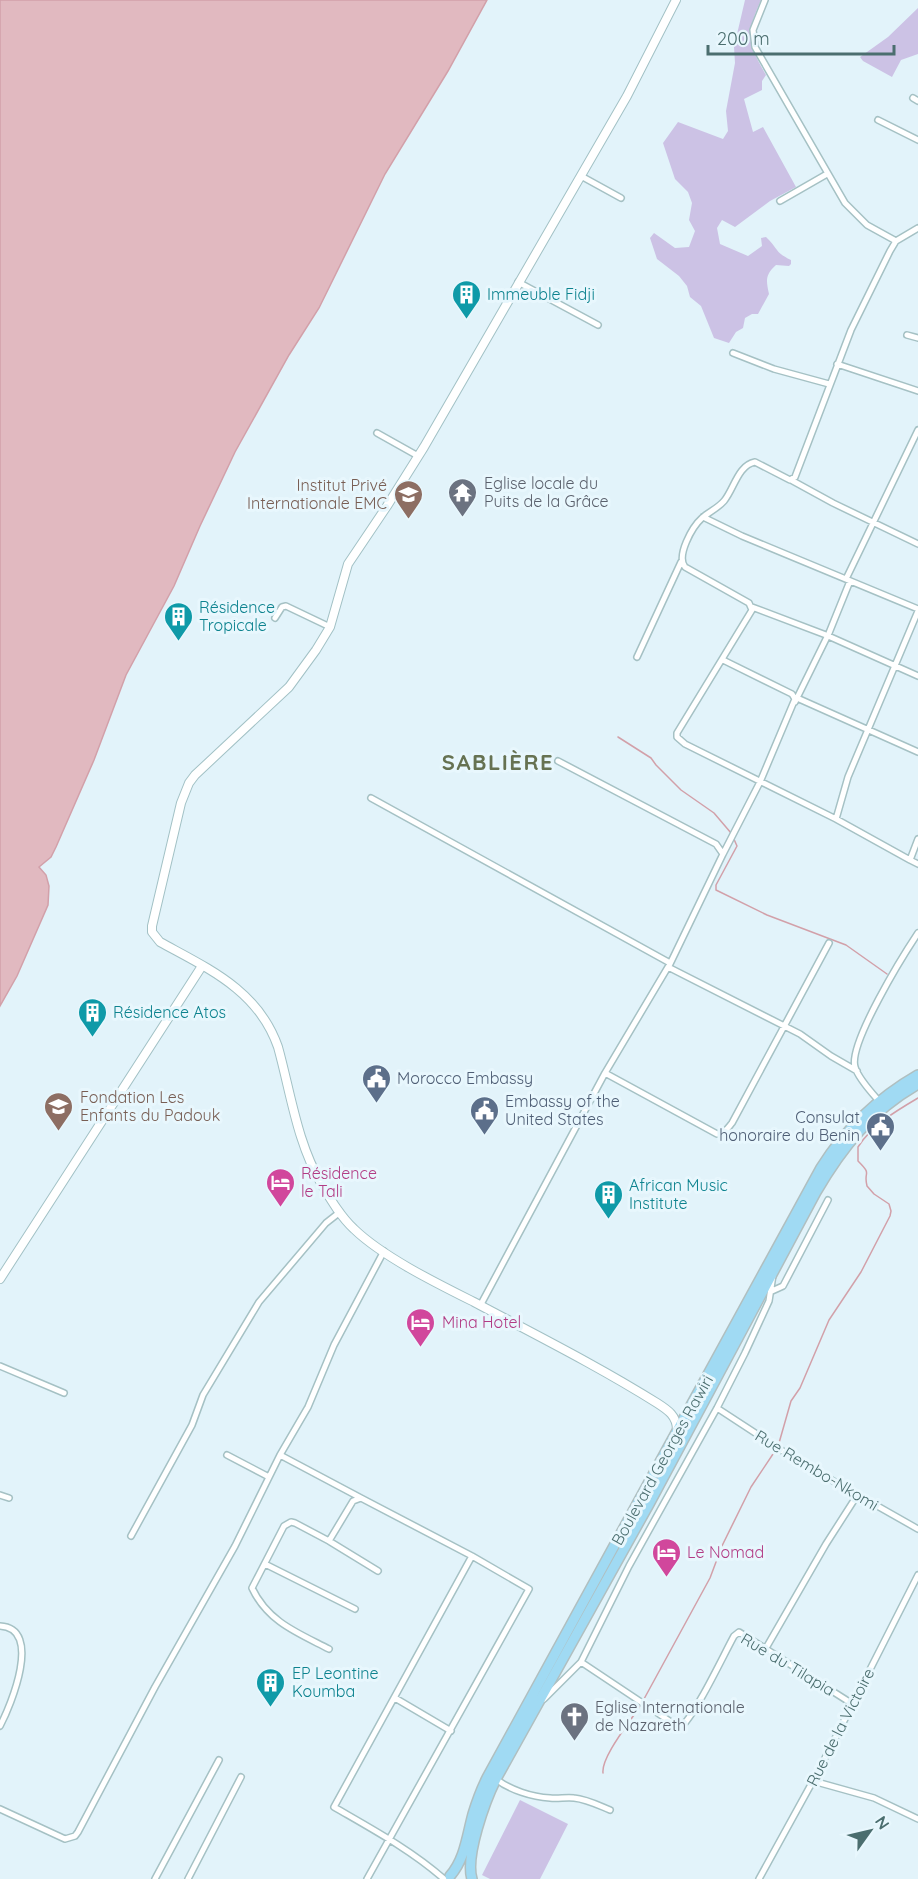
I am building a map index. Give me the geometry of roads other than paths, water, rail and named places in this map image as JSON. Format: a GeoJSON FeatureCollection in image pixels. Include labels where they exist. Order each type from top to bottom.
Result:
{"type":"FeatureCollection","features":[{"type":"Feature","properties":{"kind":"main road"},"geometry":{"type":"LineString","coordinates":[[676,0],[639,75],[418,456],[348,564],[330,627],[294,682],[195,775],[185,792],[158,897],[152,932],[160,942],[240,990],[254,1003],[268,1023],[278,1047],[305,1152],[322,1186],[357,1232],[384,1251],[480,1306],[577,1356],[668,1410],[676,1420],[677,1432]]}},
{"type":"Feature","properties":{"kind":"main road"},"geometry":{"type":"LineString","coordinates":[[0,1279],[202,966]]}},
{"type":"Feature","properties":{"kind":"main road","name":"Boulevard Georges Rawiri"},"geometry":{"type":"LineString","coordinates":[[446,1878],[458,1867],[463,1856],[478,1798],[487,1778],[821,1168],[846,1133],[879,1101],[918,1075]]}},
{"type":"Feature","properties":{"kind":"main road","name":"Boulevard Georges Rawiri"},"geometry":{"type":"LineString","coordinates":[[470,1879],[470,1866],[480,1821],[496,1779],[649,1504],[816,1192],[845,1147],[882,1108],[918,1084]]}},
{"type":"Feature","properties":{"kind":"main road"},"geometry":{"type":"LineString","coordinates":[[668,1410],[681,1411],[692,1405]]}},
{"type":"Feature","properties":{"kind":"main road"},"geometry":{"type":"LineString","coordinates":[[446,1878],[462,1875],[470,1879]]}},
{"type":"Feature","properties":{"kind":"street"},"geometry":{"type":"LineString","coordinates":[[765,0],[753,30],[755,47],[845,203],[878,233],[896,241]]}},
{"type":"Feature","properties":{"kind":"street"},"geometry":{"type":"LineString","coordinates":[[878,120],[918,140]]}},
{"type":"Feature","properties":{"kind":"street"},"geometry":{"type":"LineString","coordinates":[[780,201],[827,174]]}},
{"type":"Feature","properties":{"kind":"street"},"geometry":{"type":"LineString","coordinates":[[580,176],[621,198]]}},
{"type":"Feature","properties":{"kind":"street"},"geometry":{"type":"LineString","coordinates":[[790,480],[795,477],[851,330],[896,241],[918,228]]}},
{"type":"Feature","properties":{"kind":"street"},"geometry":{"type":"LineString","coordinates":[[518,282],[598,325]]}},
{"type":"Feature","properties":{"kind":"street"},"geometry":{"type":"LineString","coordinates":[[907,335],[918,338]]}},
{"type":"Feature","properties":{"kind":"street"},"geometry":{"type":"LineString","coordinates":[[733,353],[774,369],[830,384]]}},
{"type":"Feature","properties":{"kind":"street"},"geometry":{"type":"LineString","coordinates":[[837,363],[918,391]]}},
{"type":"Feature","properties":{"kind":"street"},"geometry":{"type":"LineString","coordinates":[[480,1306],[605,1073],[669,965],[760,782],[795,700],[828,636],[848,580],[918,430]]}},
{"type":"Feature","properties":{"kind":"street"},"geometry":{"type":"LineString","coordinates":[[377,433],[418,456]]}},
{"type":"Feature","properties":{"kind":"street"},"geometry":{"type":"LineString","coordinates":[[637,657],[696,524],[722,503],[743,469],[749,464],[755,462],[832,503],[918,544]]}},
{"type":"Feature","properties":{"kind":"street"},"geometry":{"type":"LineString","coordinates":[[703,517],[742,536],[918,610],[848,777],[836,819]]}},
{"type":"Feature","properties":{"kind":"street"},"geometry":{"type":"LineString","coordinates":[[681,562],[685,567],[749,603],[752,607],[828,636],[918,676]]}},
{"type":"Feature","properties":{"kind":"street"},"geometry":{"type":"LineString","coordinates":[[275,618],[282,607],[286,606],[330,627]]}},
{"type":"Feature","properties":{"kind":"street"},"geometry":{"type":"LineString","coordinates":[[752,607],[746,622],[677,733],[677,737],[685,744],[836,819],[918,864]]}},
{"type":"Feature","properties":{"kind":"street"},"geometry":{"type":"LineString","coordinates":[[723,660],[792,693],[795,700],[918,752]]}},
{"type":"Feature","properties":{"kind":"street"},"geometry":{"type":"LineString","coordinates":[[558,761],[716,844],[723,854]]}},
{"type":"Feature","properties":{"kind":"street"},"geometry":{"type":"LineString","coordinates":[[371,798],[669,965],[800,1034],[857,1071]]}},
{"type":"Feature","properties":{"kind":"street"},"geometry":{"type":"LineString","coordinates":[[910,860],[918,839]]}},
{"type":"Feature","properties":{"kind":"street"},"geometry":{"type":"LineString","coordinates":[[879,1101],[857,1071],[854,1059],[866,1026],[887,983],[918,933]]}},
{"type":"Feature","properties":{"kind":"street"},"geometry":{"type":"LineString","coordinates":[[605,1073],[717,1134],[722,1133],[732,1123],[829,944]]}},
{"type":"Feature","properties":{"kind":"street"},"geometry":{"type":"LineString","coordinates":[[772,1291],[783,1286],[828,1200]]}},
{"type":"Feature","properties":{"kind":"street"},"geometry":{"type":"LineString","coordinates":[[131,1536],[192,1425],[202,1395],[259,1302],[326,1224],[340,1212]]}},
{"type":"Feature","properties":{"kind":"street"},"geometry":{"type":"LineString","coordinates":[[0,1809],[65,1839],[75,1836],[158,1682],[216,1582],[280,1455],[308,1407],[334,1345],[384,1251]]}},
{"type":"Feature","properties":{"kind":"street"},"geometry":{"type":"LineString","coordinates":[[536,1706],[580,1662],[628,1566],[717,1408],[757,1328],[772,1291],[773,1274]]}},
{"type":"Feature","properties":{"kind":"street"},"geometry":{"type":"LineString","coordinates":[[0,1366],[64,1393]]}},
{"type":"Feature","properties":{"kind":"street","name":"Rue Rembo-Nkomi"},"geometry":{"type":"LineString","coordinates":[[717,1408],[798,1461],[918,1529]]}},
{"type":"Feature","properties":{"kind":"street"},"geometry":{"type":"LineString","coordinates":[[226,1455],[269,1477]]}},
{"type":"Feature","properties":{"kind":"street"},"geometry":{"type":"LineString","coordinates":[[280,1455],[472,1556],[529,1589],[368,1879]]}},
{"type":"Feature","properties":{"kind":"street"},"geometry":{"type":"LineString","coordinates":[[765,1648],[858,1494]]}},
{"type":"Feature","properties":{"kind":"street"},"geometry":{"type":"LineString","coordinates":[[0,1495],[9,1498]]}},
{"type":"Feature","properties":{"kind":"street"},"geometry":{"type":"LineString","coordinates":[[329,1541],[353,1501],[362,1498]]}},
{"type":"Feature","properties":{"kind":"street"},"geometry":{"type":"LineString","coordinates":[[329,1649],[280,1623],[260,1601],[252,1586],[287,1523],[295,1523],[378,1571]]}},
{"type":"Feature","properties":{"kind":"street"},"geometry":{"type":"LineString","coordinates":[[446,1878],[389,1839],[334,1807],[472,1556]]}},
{"type":"Feature","properties":{"kind":"street"},"geometry":{"type":"LineString","coordinates":[[265,1564],[355,1609]]}},
{"type":"Feature","properties":{"kind":"street","name":"Rue de la Victoire"},"geometry":{"type":"LineString","coordinates":[[759,1879],[813,1781],[918,1575]]}},
{"type":"Feature","properties":{"kind":"street"},"geometry":{"type":"LineString","coordinates":[[0,1626],[16,1631],[22,1649],[18,1681],[0,1726]]}},
{"type":"Feature","properties":{"kind":"street","name":"Rue du Tilapia"},"geometry":{"type":"LineString","coordinates":[[580,1662],[680,1728],[697,1704],[736,1633],[744,1633],[851,1703]]}},
{"type":"Feature","properties":{"kind":"street"},"geometry":{"type":"LineString","coordinates":[[395,1698],[451,1731]]}},
{"type":"Feature","properties":{"kind":"street"},"geometry":{"type":"LineString","coordinates":[[155,1879],[219,1760]]}},
{"type":"Feature","properties":{"kind":"street"},"geometry":{"type":"LineString","coordinates":[[188,1879],[241,1777]]}},
{"type":"Feature","properties":{"kind":"street"},"geometry":{"type":"LineString","coordinates":[[496,1779],[508,1787],[523,1792],[547,1798],[584,1800],[610,1810]]}},
{"type":"Feature","properties":{"kind":"street"},"geometry":{"type":"LineString","coordinates":[[813,1781],[874,1798],[918,1819]]}},
{"type":"Feature","properties":{"kind":"waterway"},"geometry":{"type":"LineString","coordinates":[[618,737],[651,758],[681,790],[714,813],[731,833]]}},
{"type":"Feature","properties":{"kind":"waterway"},"geometry":{"type":"LineString","coordinates":[[733,837],[737,846],[716,885],[716,890],[767,915],[846,945],[887,974]]}},
{"type":"Feature","properties":{"kind":"waterway"},"geometry":{"type":"LineString","coordinates":[[779,1443],[791,1401],[800,1388],[829,1320],[861,1272],[890,1216],[889,1204],[867,1186],[866,1171],[858,1161],[858,1147],[877,1125],[918,1098]]}},
{"type":"Feature","properties":{"kind":"waterway"},"geometry":{"type":"LineString","coordinates":[[718,1554],[751,1487],[775,1451]]}},
{"type":"Feature","properties":{"kind":"waterway"},"geometry":{"type":"LineString","coordinates":[[644,1699],[710,1578],[716,1562]]}},
{"type":"Feature","properties":{"kind":"waterway"},"geometry":{"type":"LineString","coordinates":[[603,1773],[611,1749],[640,1706]]}},
{"type":"Feature","properties":{"kind":"place","name":"Immeuble Fidji"},"geometry":{"type":"Point","coordinates":[466,320]}},
{"type":"Feature","properties":{"kind":"place","name":"Eglise locale du Puits de la Grâce"},"geometry":{"type":"Point","coordinates":[463,518]}},
{"type":"Feature","properties":{"kind":"place","name":"Institut Privé Internationale EMC"},"geometry":{"type":"Point","coordinates":[408,520]}},
{"type":"Feature","properties":{"kind":"place","name":"Résidence Tropicale"},"geometry":{"type":"Point","coordinates":[178,642]}},
{"type":"Feature","properties":{"kind":"place","name":"Résidence Atos"},"geometry":{"type":"Point","coordinates":[92,1038]}},
{"type":"Feature","properties":{"kind":"place","name":"Morocco Embassy"},"geometry":{"type":"Point","coordinates":[376,1104]}},
{"type":"Feature","properties":{"kind":"place","name":"Fondation Les Enfants du Padouk"},"geometry":{"type":"Point","coordinates":[59,1132]}},
{"type":"Feature","properties":{"kind":"place","name":"Embassy of the United States"},"geometry":{"type":"Point","coordinates":[484,1136]}},
{"type":"Feature","properties":{"kind":"place","name":"Consulat honoraire du Benin"},"geometry":{"type":"Point","coordinates":[881,1152]}},
{"type":"Feature","properties":{"kind":"place","name":"Résidence le Tali"},"geometry":{"type":"Point","coordinates":[280,1208]}},
{"type":"Feature","properties":{"kind":"place","name":"African Music Institute"},"geometry":{"type":"Point","coordinates":[608,1220]}},
{"type":"Feature","properties":{"kind":"place","name":"Mina Hotel"},"geometry":{"type":"Point","coordinates":[421,1348]}},
{"type":"Feature","properties":{"kind":"place","name":"Le Nomad"},"geometry":{"type":"Point","coordinates":[666,1578]}},
{"type":"Feature","properties":{"kind":"place","name":"EP Leontine Koumba"},"geometry":{"type":"Point","coordinates":[271,1708]}},
{"type":"Feature","properties":{"kind":"place","name":"Eglise Internationale de Nazareth"},"geometry":{"type":"Point","coordinates":[574,1742]}},
{"type":"Feature","properties":{"kind":"district","name":"SABLIÈRE"},"geometry":{"type":"Point","coordinates":[498,762]}}]}
